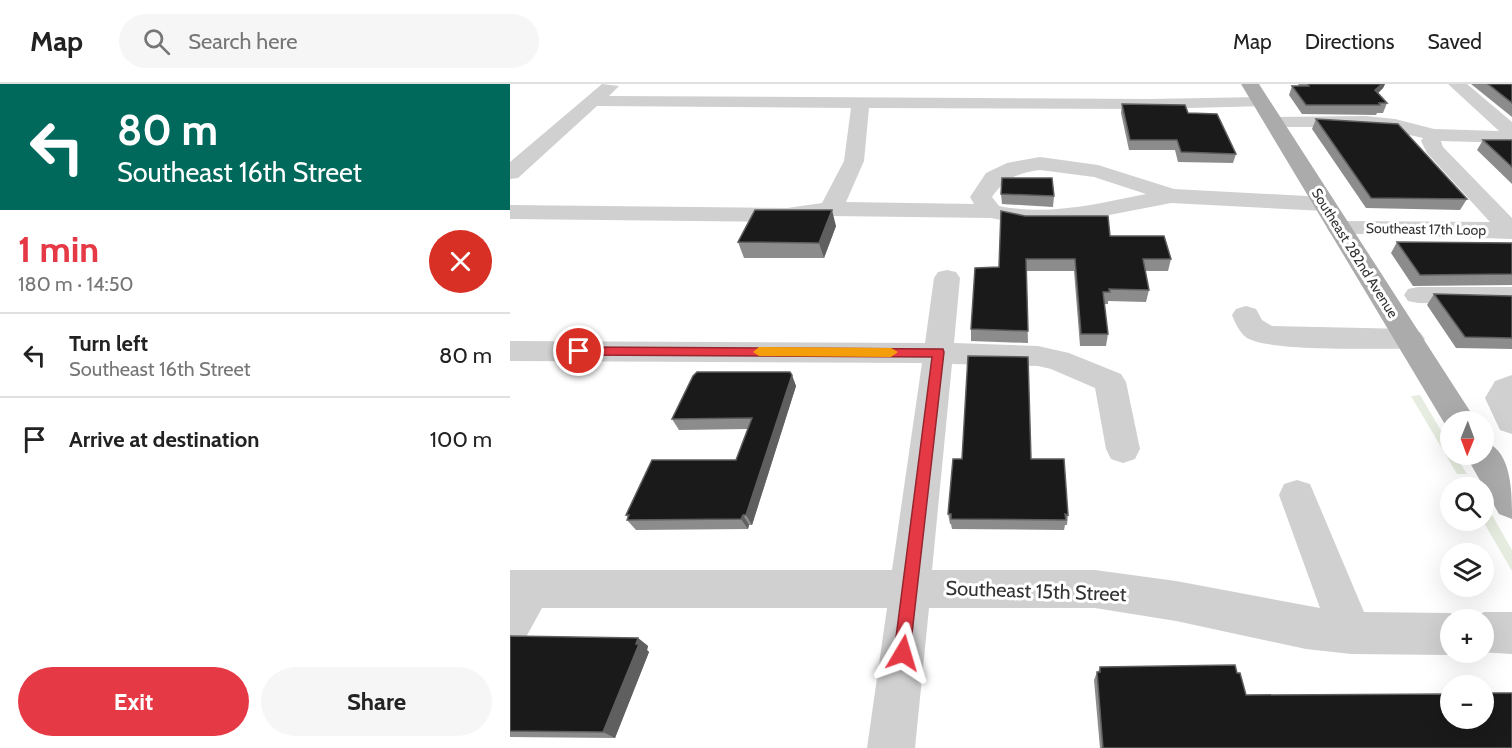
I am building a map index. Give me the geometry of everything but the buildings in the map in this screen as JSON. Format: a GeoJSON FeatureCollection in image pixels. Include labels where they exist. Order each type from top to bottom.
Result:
{"type":"FeatureCollection","features":[{"type":"Feature","properties":{"kind":"main road","name":"Southeast 282nd Avenue"},"geometry":{"type":"LineString","coordinates":[[1261,102],[1454,411]]}},
{"type":"Feature","properties":{"kind":"main road"},"geometry":{"type":"LineString","coordinates":[[1489,465],[1512,503]]}},
{"type":"Feature","properties":{"kind":"street"},"geometry":{"type":"LineString","coordinates":[[510,173],[613,84]]}},
{"type":"Feature","properties":{"kind":"street"},"geometry":{"type":"LineString","coordinates":[[1457,84],[1512,132]]}},
{"type":"Feature","properties":{"kind":"street"},"geometry":{"type":"LineString","coordinates":[[593,101],[1149,104],[1261,102],[1382,123],[1434,135],[1512,137]]}},
{"type":"Feature","properties":{"kind":"street"},"geometry":{"type":"LineString","coordinates":[[831,209],[854,161],[861,102]]}},
{"type":"Feature","properties":{"kind":"street"},"geometry":{"type":"LineString","coordinates":[[1434,135],[1431,141],[1434,149],[1511,230]]}},
{"type":"Feature","properties":{"kind":"street"},"geometry":{"type":"LineString","coordinates":[[991,211],[981,197],[985,185],[1005,170],[1038,164],[1075,165],[1119,176],[1171,196]]}},
{"type":"Feature","properties":{"kind":"street"},"geometry":{"type":"LineString","coordinates":[[510,212],[787,215],[831,209],[991,211],[1025,218],[1068,216],[1171,196],[1325,204]]}},
{"type":"Feature","properties":{"kind":"street","name":"Southeast 17th Loop"},"geometry":{"type":"LineString","coordinates":[[1339,228],[1511,230]]}},
{"type":"Feature","properties":{"kind":"street"},"geometry":{"type":"LineString","coordinates":[[891,748],[947,278]]}},
{"type":"Feature","properties":{"kind":"street"},"geometry":{"type":"LineString","coordinates":[[1418,294],[1512,296]]}},
{"type":"Feature","properties":{"kind":"street"},"geometry":{"type":"LineString","coordinates":[[1246,315],[1250,327],[1257,332],[1271,336],[1410,339]]}},
{"type":"Feature","properties":{"kind":"street"},"geometry":{"type":"LineString","coordinates":[[510,351],[938,352],[1038,356],[1058,360],[1110,382],[1123,449]]}},
{"type":"Feature","properties":{"kind":"street"},"geometry":{"type":"LineString","coordinates":[[1512,386],[1506,389],[1501,398],[1512,421]]}},
{"type":"Feature","properties":{"kind":"street"},"geometry":{"type":"LineString","coordinates":[[1297,495],[1351,633]]}},
{"type":"Feature","properties":{"kind":"street"},"geometry":{"type":"LineString","coordinates":[[510,624],[520,589]]}},
{"type":"Feature","properties":{"kind":"street","name":"Southeast 15th Street"},"geometry":{"type":"LineString","coordinates":[[520,589],[1095,589],[1176,600],[1306,628],[1351,633],[1440,634]]}},
{"type":"Feature","properties":{"kind":"street"},"geometry":{"type":"LineString","coordinates":[[1494,633],[1512,633]]}},
{"type":"Feature","properties":{"kind":"shaded area"},"geometry":{"type":"Polygon","coordinates":[[[1420,395],[1440,429],[1440,445],[1411,396],[1420,395]]]}},
{"type":"Feature","properties":{"kind":"shaded area"},"geometry":{"type":"Polygon","coordinates":[[[1452,465],[1461,465],[1467,474],[1457,474],[1452,465]]]}},
{"type":"Feature","properties":{"kind":"shaded area"},"geometry":{"type":"Polygon","coordinates":[[[1494,518],[1512,550],[1512,571],[1489,531],[1494,531],[1494,518]]]}},
{"type":"Feature","properties":{"kind":"slow traffic"},"geometry":{"type":"LineString","coordinates":[[759,352],[891,352]]}},
{"type":"Feature","properties":{"kind":"route"},"geometry":{"type":"LineString","coordinates":[[579,351],[938,352],[903,653]]}}]}
